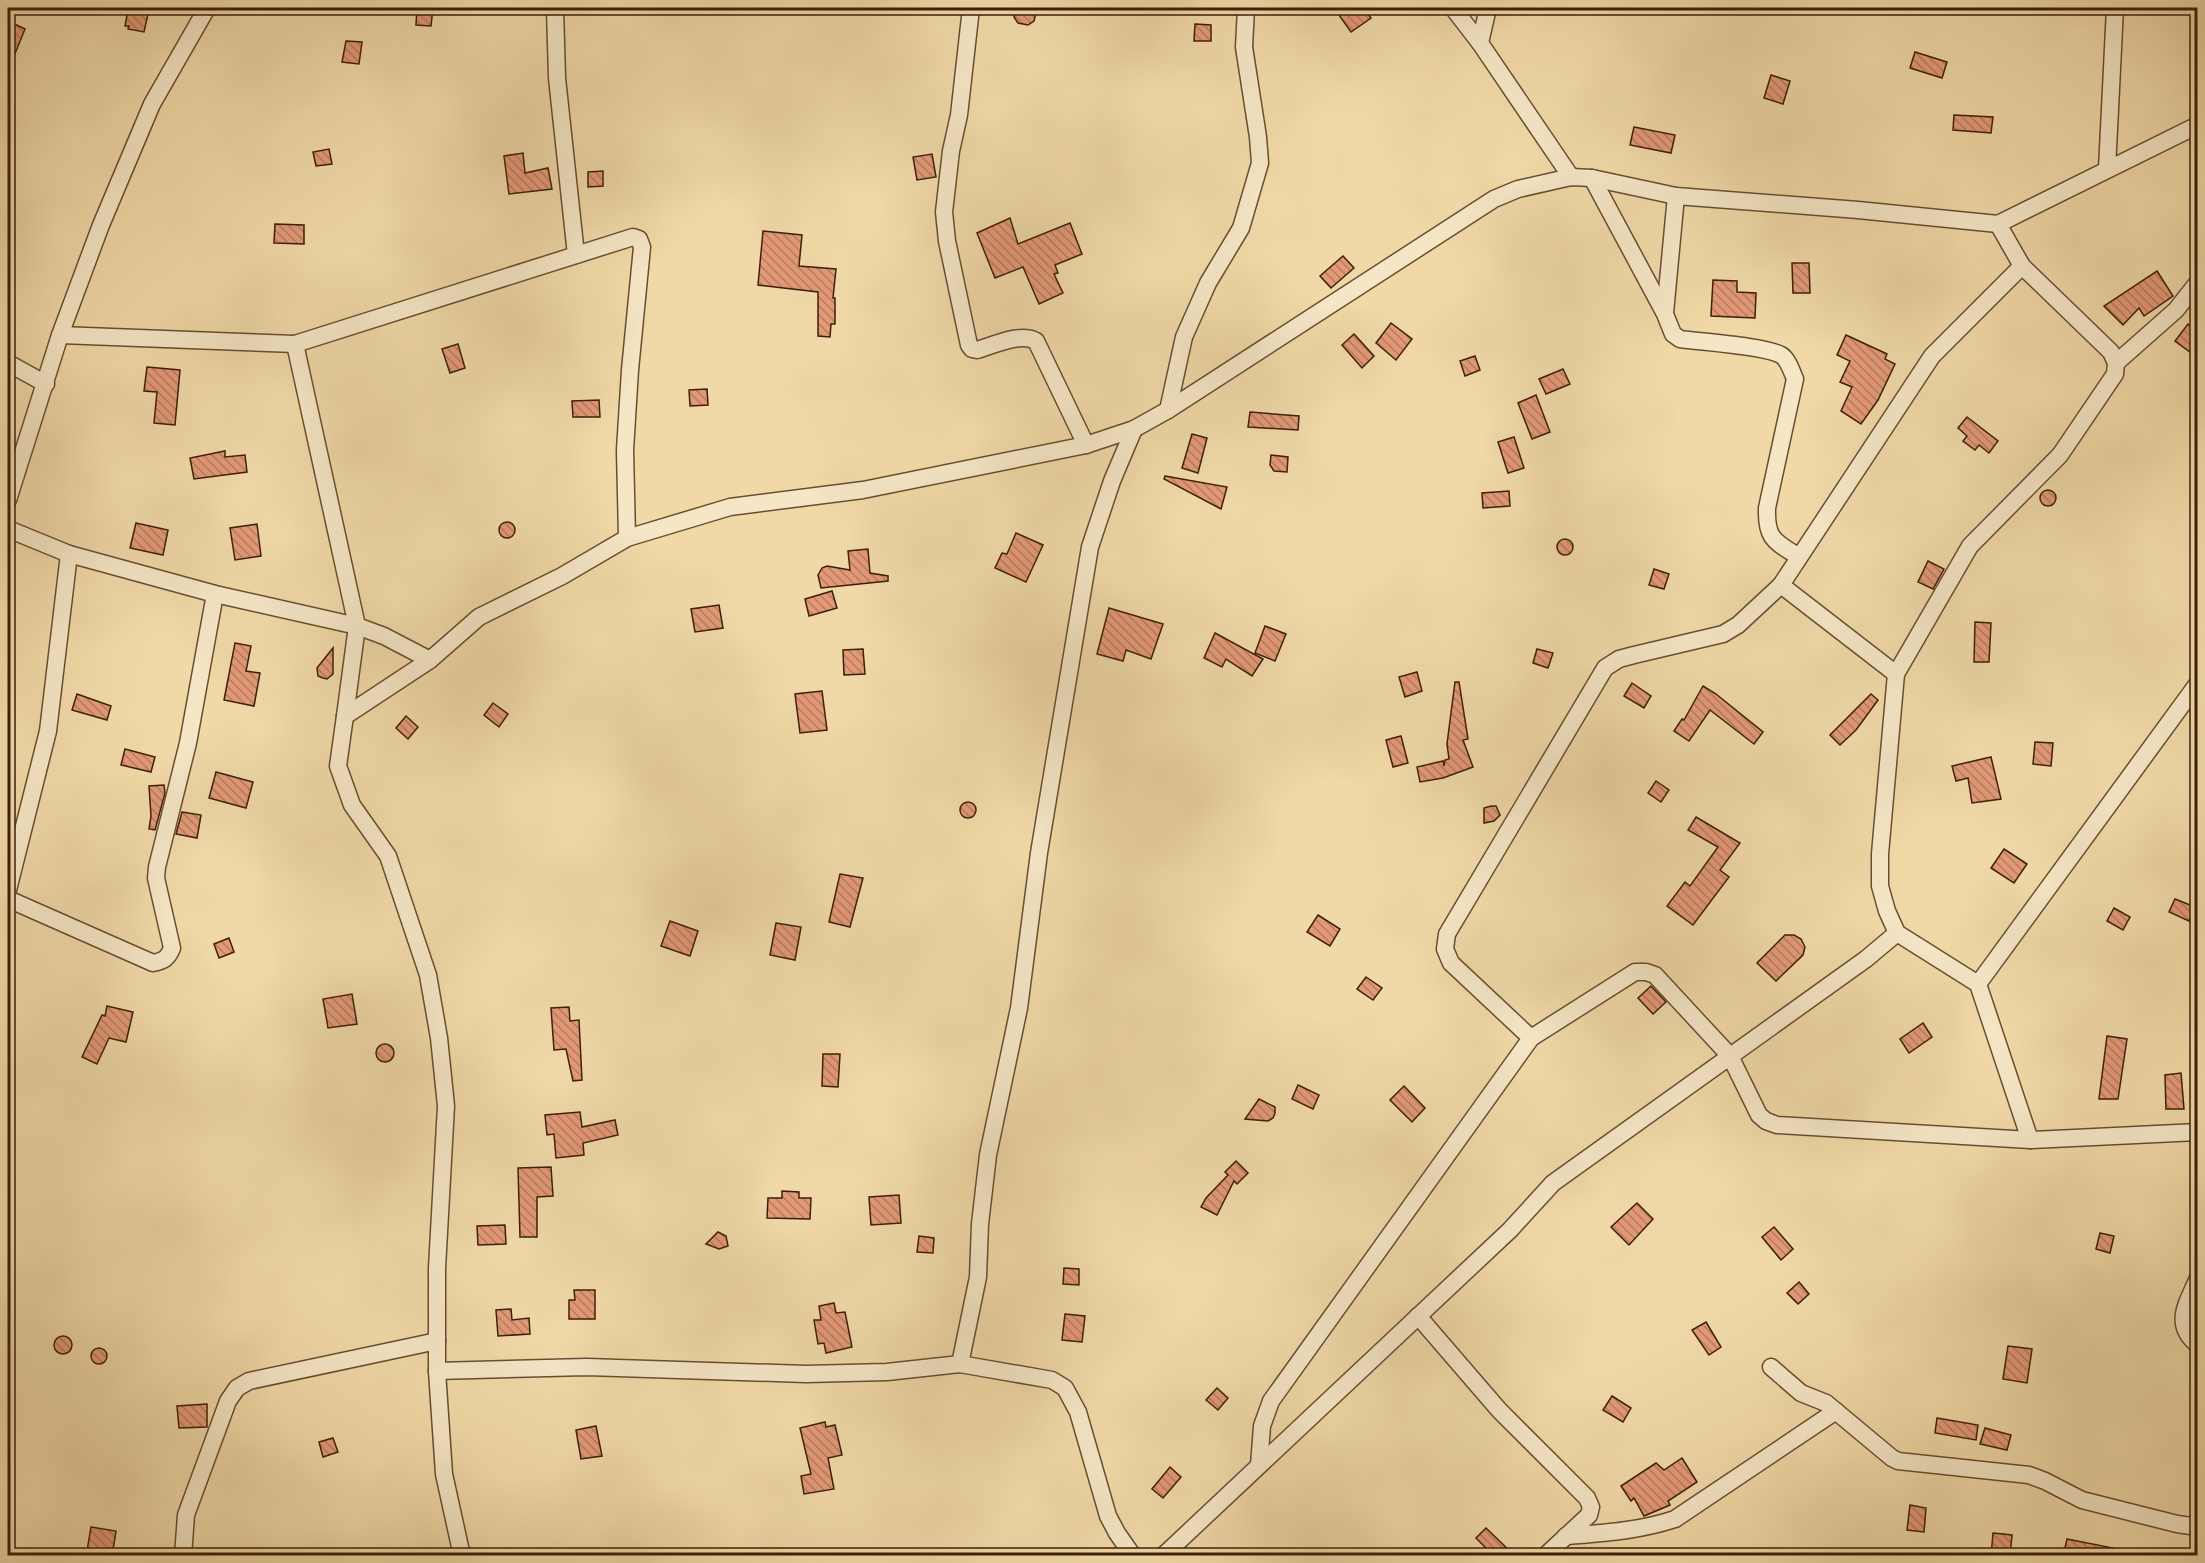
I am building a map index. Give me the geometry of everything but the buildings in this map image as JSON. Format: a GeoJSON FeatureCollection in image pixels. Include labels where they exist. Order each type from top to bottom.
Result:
{"type":"FeatureCollection","features":[{"type":"Feature","properties":{"kind":"street"},"geometry":{"type":"LineString","coordinates":[[8,500],[60,335],[100,225],[152,104],[207,8]]}},
{"type":"Feature","properties":{"kind":"street"},"geometry":{"type":"LineString","coordinates":[[555,8],[556,78],[576,255]]}},
{"type":"Feature","properties":{"kind":"street"},"geometry":{"type":"LineString","coordinates":[[971,8],[959,115],[951,151],[944,212],[947,241],[969,345],[972,350],[977,350],[1022,338],[1036,341],[1086,445]]}},
{"type":"Feature","properties":{"kind":"street"},"geometry":{"type":"LineString","coordinates":[[1168,410],[1184,337],[1208,283],[1241,228],[1260,164],[1244,47],[1246,8]]}},
{"type":"Feature","properties":{"kind":"street"},"geometry":{"type":"LineString","coordinates":[[1453,8],[1480,43],[1570,177]]}},
{"type":"Feature","properties":{"kind":"street"},"geometry":{"type":"LineString","coordinates":[[1480,43],[1488,8]]}},
{"type":"Feature","properties":{"kind":"street"},"geometry":{"type":"LineString","coordinates":[[2106,169],[2115,8]]}},
{"type":"Feature","properties":{"kind":"street"},"geometry":{"type":"LineString","coordinates":[[345,716],[430,660],[479,617],[562,576],[627,538],[730,507],[862,490],[1086,445],[1134,429],[1168,410],[1494,199],[1518,189],[1570,177],[1592,178],[1676,196],[1858,210],[1998,224],[2198,125]]}},
{"type":"Feature","properties":{"kind":"street"},"geometry":{"type":"LineString","coordinates":[[1592,178],[1665,314],[1673,334],[1680,339],[1754,348],[1782,355],[1790,367],[1795,379],[1767,508],[1767,525],[1772,540],[1799,557]]}},
{"type":"Feature","properties":{"kind":"street"},"geometry":{"type":"LineString","coordinates":[[1665,314],[1676,196]]}},
{"type":"Feature","properties":{"kind":"street"},"geometry":{"type":"LineString","coordinates":[[1998,224],[2022,266],[2110,352],[2116,363],[2115,374],[2060,455],[1970,546],[1896,674],[1880,854],[1880,886],[1887,911],[1897,933],[1978,984],[2030,1140]]}},
{"type":"Feature","properties":{"kind":"street"},"geometry":{"type":"LineString","coordinates":[[60,335],[295,344],[633,237],[639,239],[642,247],[625,450],[627,538]]}},
{"type":"Feature","properties":{"kind":"street"},"geometry":{"type":"LineString","coordinates":[[1531,1038],[1451,963],[1445,950],[1447,934],[1605,668],[1619,659],[1723,634],[1738,625],[1781,585],[1932,356],[2022,266]]}},
{"type":"Feature","properties":{"kind":"street"},"geometry":{"type":"LineString","coordinates":[[2116,363],[2176,310],[2198,282]]}},
{"type":"Feature","properties":{"kind":"street"},"geometry":{"type":"LineString","coordinates":[[295,344],[357,626],[338,766],[352,805],[388,856],[428,975],[439,1038],[446,1106],[437,1268],[437,1371],[444,1474],[462,1556]]}},
{"type":"Feature","properties":{"kind":"street"},"geometry":{"type":"LineString","coordinates":[[8,363],[46,384]]}},
{"type":"Feature","properties":{"kind":"street"},"geometry":{"type":"LineString","coordinates":[[960,1364],[978,1277],[980,1224],[988,1155],[1018,1008],[1039,853],[1090,547],[1134,429]]}},
{"type":"Feature","properties":{"kind":"street"},"geometry":{"type":"LineString","coordinates":[[8,529],[69,554],[215,594],[357,626],[384,636],[430,660]]}},
{"type":"Feature","properties":{"kind":"street"},"geometry":{"type":"LineString","coordinates":[[8,890],[48,731],[69,554]]}},
{"type":"Feature","properties":{"kind":"street"},"geometry":{"type":"LineString","coordinates":[[1781,585],[1896,674]]}},
{"type":"Feature","properties":{"kind":"street"},"geometry":{"type":"LineString","coordinates":[[8,899],[153,963],[163,961],[169,956],[172,948],[156,878],[157,867],[188,743],[215,594]]}},
{"type":"Feature","properties":{"kind":"street"},"geometry":{"type":"LineString","coordinates":[[1978,984],[2198,683]]}},
{"type":"Feature","properties":{"kind":"street"},"geometry":{"type":"LineString","coordinates":[[1163,1556],[1510,1230],[1552,1183],[1866,958],[1897,933]]}},
{"type":"Feature","properties":{"kind":"street"},"geometry":{"type":"LineString","coordinates":[[1259,1465],[1262,1426],[1271,1401],[1531,1038],[1635,972],[1655,975],[1730,1056],[1759,1115],[1766,1121],[1777,1125],[2030,1140],[2198,1132]]}},
{"type":"Feature","properties":{"kind":"street"},"geometry":{"type":"LineString","coordinates":[[2198,1278],[2182,1314],[2188,1337],[2198,1345]]}},
{"type":"Feature","properties":{"kind":"street"},"geometry":{"type":"LineString","coordinates":[[1419,1316],[1499,1410],[1587,1498],[1591,1507],[1589,1515],[1545,1556]]}},
{"type":"Feature","properties":{"kind":"street"},"geometry":{"type":"LineString","coordinates":[[183,1556],[186,1515],[228,1401],[237,1388],[249,1381],[437,1341]]}},
{"type":"Feature","properties":{"kind":"street"},"geometry":{"type":"LineString","coordinates":[[437,1371],[587,1367],[806,1374],[887,1372],[960,1364],[1052,1380],[1065,1388],[1078,1412],[1108,1516],[1133,1556]]}},
{"type":"Feature","properties":{"kind":"street"},"geometry":{"type":"LineString","coordinates":[[1771,1367],[1801,1393],[1826,1403],[1898,1461],[2029,1475],[2082,1500],[2177,1524],[2198,1527]]}},
{"type":"Feature","properties":{"kind":"street"},"geometry":{"type":"LineString","coordinates":[[1566,1536],[1628,1531],[1675,1519],[1836,1411]]}}]}
